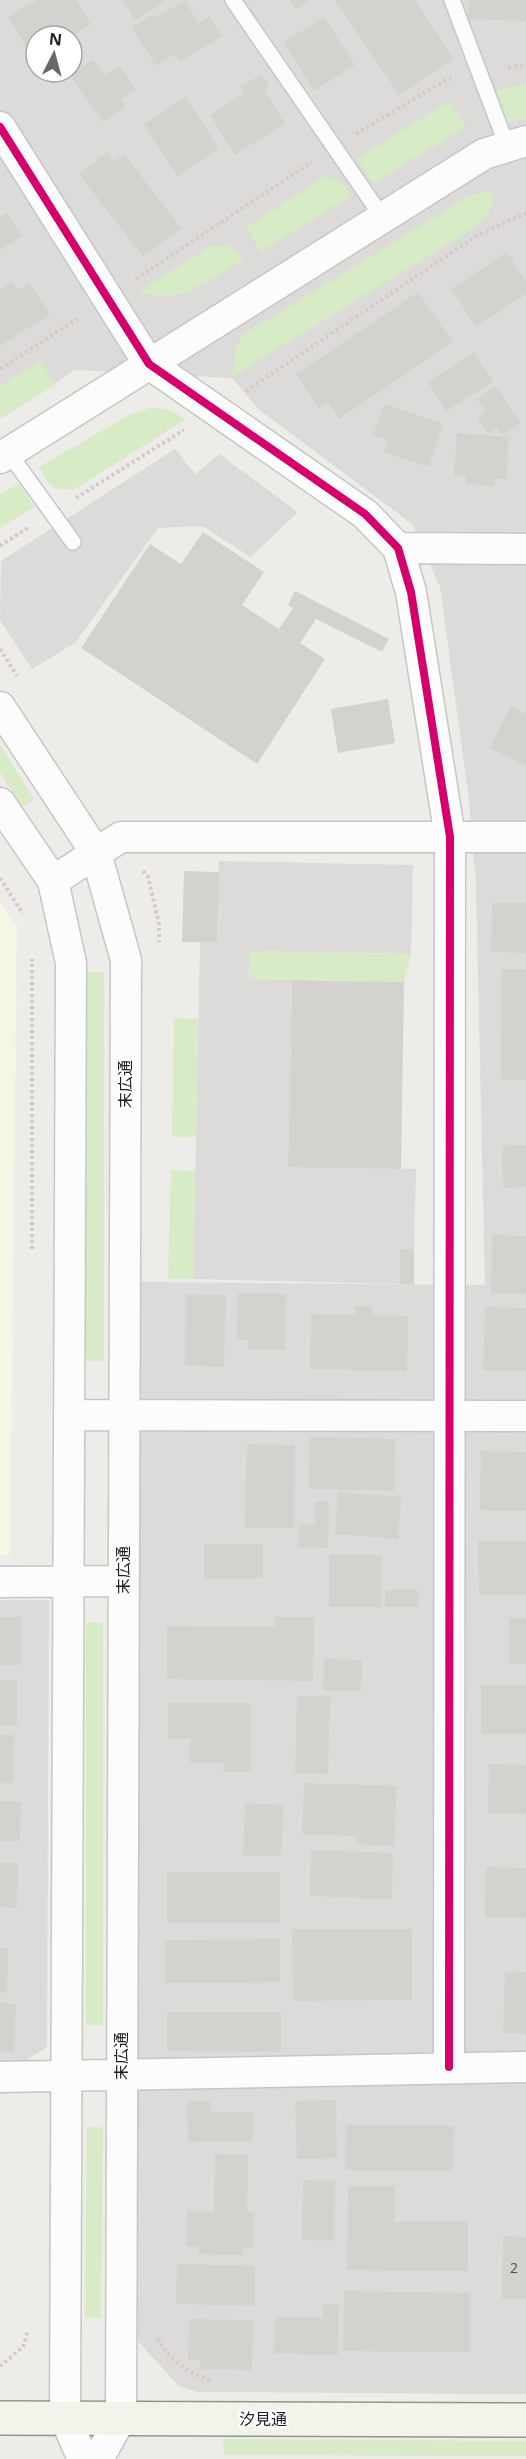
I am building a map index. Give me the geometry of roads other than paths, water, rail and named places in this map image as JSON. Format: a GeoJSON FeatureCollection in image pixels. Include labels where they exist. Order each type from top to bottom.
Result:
{"type":"FeatureCollection","features":[{"type":"Feature","properties":{"kind":"street"},"geometry":{"type":"LineString","coordinates":[[0,127],[149,364],[364,514],[398,548],[411,592],[450,837],[449,2067]]}},
{"type":"Feature","properties":{"kind":"street"},"geometry":{"type":"LineString","coordinates":[[4,455],[484,154],[517,144]]}},
{"type":"Feature","properties":{"kind":"street"},"geometry":{"type":"LineString","coordinates":[[398,548],[526,549]]}},
{"type":"Feature","properties":{"kind":"street","name":"末広通"},"geometry":{"type":"LineString","coordinates":[[0,707],[96,853],[126,960],[121,2418],[98,2459]]}},
{"type":"Feature","properties":{"kind":"street"},"geometry":{"type":"LineString","coordinates":[[0,803],[52,881],[71,963],[65,2418],[83,2459]]}},
{"type":"Feature","properties":{"kind":"street"},"geometry":{"type":"LineString","coordinates":[[52,881],[121,837],[526,837]]}},
{"type":"Feature","properties":{"kind":"street"},"geometry":{"type":"LineString","coordinates":[[69,1415],[526,1416]]}},
{"type":"Feature","properties":{"kind":"street"},"geometry":{"type":"LineString","coordinates":[[0,1582],[123,1581]]}},
{"type":"Feature","properties":{"kind":"street"},"geometry":{"type":"LineString","coordinates":[[0,2078],[526,2067]]}},
{"type":"Feature","properties":{"kind":"street","name":"汐見通"},"geometry":{"type":"LineString","coordinates":[[0,2418],[526,2420]]}},
{"type":"Feature","properties":{"kind":"lane"},"geometry":{"type":"LineString","coordinates":[[233,0],[383,218]]}},
{"type":"Feature","properties":{"kind":"lane"},"geometry":{"type":"LineString","coordinates":[[452,0],[478,70],[517,144]]}},
{"type":"Feature","properties":{"kind":"lane"},"geometry":{"type":"LineString","coordinates":[[4,455],[73,542]]}}]}
